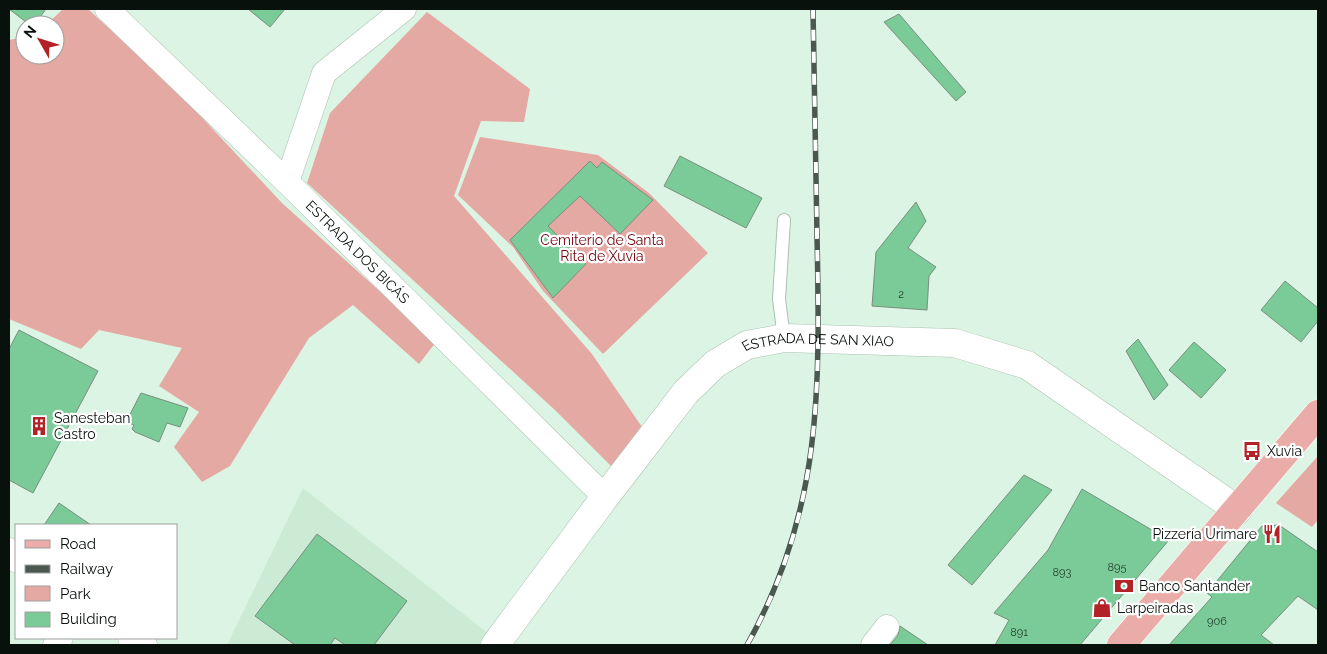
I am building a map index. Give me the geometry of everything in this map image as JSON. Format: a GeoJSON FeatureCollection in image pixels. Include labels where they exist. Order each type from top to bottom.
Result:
{"type":"FeatureCollection","features":[{"type":"Feature","properties":{"kind":"main road"},"geometry":{"type":"LineString","coordinates":[[1121,645],[1318,414]]}},
{"type":"Feature","properties":{"kind":"street","name":"ESTRADA DOS BICÁS"},"geometry":{"type":"LineString","coordinates":[[107,9],[287,182],[605,497]]}},
{"type":"Feature","properties":{"kind":"street"},"geometry":{"type":"LineString","coordinates":[[287,182],[324,73],[404,9]]}},
{"type":"Feature","properties":{"kind":"street","name":"ESTRADA DE SAN XIAO"},"geometry":{"type":"LineString","coordinates":[[495,645],[686,392],[715,364],[747,345],[784,338],[955,343],[1027,365],[1238,510]]}},
{"type":"Feature","properties":{"kind":"lane"},"geometry":{"type":"LineString","coordinates":[[784,220],[779,299],[784,338]]}},
{"type":"Feature","properties":{"kind":"shaded area"},"geometry":{"type":"Polygon","coordinates":[[[303,488],[489,634],[480,645],[227,645],[303,488]]]}},
{"type":"Feature","properties":{"kind":"green space"},"geometry":{"type":"Polygon","coordinates":[[[63,9],[88,9],[178,92],[282,203],[436,342],[419,364],[353,305],[309,338],[230,466],[202,482],[174,447],[199,412],[159,386],[182,348],[99,330],[81,349],[9,319],[9,40],[15,39],[15,65],[65,65],[65,15],[57,15],[63,9]]]}},
{"type":"Feature","properties":{"kind":"green space"},"geometry":{"type":"Polygon","coordinates":[[[427,12],[530,89],[524,122],[481,121],[454,196],[592,354],[642,427],[613,468],[556,411],[307,183],[330,113],[427,12]]]}},
{"type":"Feature","properties":{"kind":"green space","name":"Cemiterio de Santa Rita de Xuvia"},"geometry":{"type":"Polygon","coordinates":[[[480,137],[598,155],[649,193],[708,253],[603,354],[543,291],[513,247],[458,195],[480,137]]]}},
{"type":"Feature","properties":{"kind":"green space"},"geometry":{"type":"Polygon","coordinates":[[[1318,456],[1318,520],[1312,527],[1276,503],[1318,456]]]}},
{"type":"Feature","properties":{"kind":"building"},"geometry":{"type":"Polygon","coordinates":[[[9,9],[46,9],[42,15],[17,15],[9,9]]]}},
{"type":"Feature","properties":{"kind":"building"},"geometry":{"type":"Polygon","coordinates":[[[248,9],[285,9],[270,27],[248,9]]]}},
{"type":"Feature","properties":{"kind":"building"},"geometry":{"type":"Polygon","coordinates":[[[899,14],[966,92],[956,101],[884,22],[899,14]]]}},
{"type":"Feature","properties":{"kind":"building"},"geometry":{"type":"Polygon","coordinates":[[[680,156],[762,198],[746,228],[664,186],[680,156]]]}},
{"type":"Feature","properties":{"kind":"building"},"geometry":{"type":"Polygon","coordinates":[[[590,161],[597,168],[602,162],[653,200],[620,234],[580,196],[548,226],[586,264],[553,298],[510,240],[590,161]]]}},
{"type":"Feature","properties":{"kind":"building"},"geometry":{"type":"Polygon","coordinates":[[[916,202],[926,221],[908,248],[936,267],[929,276],[927,310],[872,306],[876,252],[916,202]]]}},
{"type":"Feature","properties":{"kind":"building"},"geometry":{"type":"Polygon","coordinates":[[[1285,281],[1318,308],[1318,321],[1301,342],[1261,310],[1285,281]]]}},
{"type":"Feature","properties":{"kind":"building","name":"Sanesteban Castro"},"geometry":{"type":"Polygon","coordinates":[[[19,330],[98,371],[33,493],[9,480],[9,349],[19,330]]]}},
{"type":"Feature","properties":{"kind":"building"},"geometry":{"type":"Polygon","coordinates":[[[1138,339],[1168,385],[1154,400],[1126,351],[1138,339]]]}},
{"type":"Feature","properties":{"kind":"building"},"geometry":{"type":"Polygon","coordinates":[[[1194,342],[1226,370],[1201,398],[1169,370],[1194,342]]]}},
{"type":"Feature","properties":{"kind":"building"},"geometry":{"type":"Polygon","coordinates":[[[141,393],[188,408],[180,427],[167,423],[159,442],[135,432],[132,429],[134,425],[126,422],[141,393]]]}},
{"type":"Feature","properties":{"kind":"building"},"geometry":{"type":"Polygon","coordinates":[[[1024,475],[1052,490],[972,585],[948,565],[1024,475]]]}},
{"type":"Feature","properties":{"kind":"building"},"geometry":{"type":"Polygon","coordinates":[[[1082,489],[1169,540],[1080,645],[995,645],[1009,620],[994,613],[1048,550],[1082,489]]]}},
{"type":"Feature","properties":{"kind":"building"},"geometry":{"type":"Polygon","coordinates":[[[59,503],[90,524],[45,524],[59,503]]]}},
{"type":"Feature","properties":{"kind":"building"},"geometry":{"type":"Polygon","coordinates":[[[1279,525],[1318,552],[1318,610],[1298,596],[1261,635],[1274,645],[1169,645],[1212,597],[1207,593],[1262,526],[1279,525]]]}},
{"type":"Feature","properties":{"kind":"building"},"geometry":{"type":"Polygon","coordinates":[[[317,534],[407,601],[374,645],[345,645],[335,638],[330,645],[295,645],[255,616],[317,534]]]}},
{"type":"Feature","properties":{"kind":"building"},"geometry":{"type":"Polygon","coordinates":[[[900,626],[928,645],[890,645],[898,635],[900,626]]]}},
{"type":"Feature","properties":{"kind":"railway"},"geometry":{"type":"LineString","coordinates":[[747,645],[772,595],[790,545],[803,495],[812,446],[818,343],[813,9]]}},
{"type":"Feature","properties":{"kind":"place","name":"Sanesteban Castro"},"geometry":{"type":"Point","coordinates":[39,426]}},
{"type":"Feature","properties":{"kind":"place","name":"Xuvia"},"geometry":{"type":"Point","coordinates":[1252,451]}},
{"type":"Feature","properties":{"kind":"place","name":"Pizzería Urimare"},"geometry":{"type":"Point","coordinates":[1272,534]}},
{"type":"Feature","properties":{"kind":"place","name":"Banco Santander"},"geometry":{"type":"Point","coordinates":[1124,586]}},
{"type":"Feature","properties":{"kind":"place","name":"Larpeiradas"},"geometry":{"type":"Point","coordinates":[1102,608]}}]}
